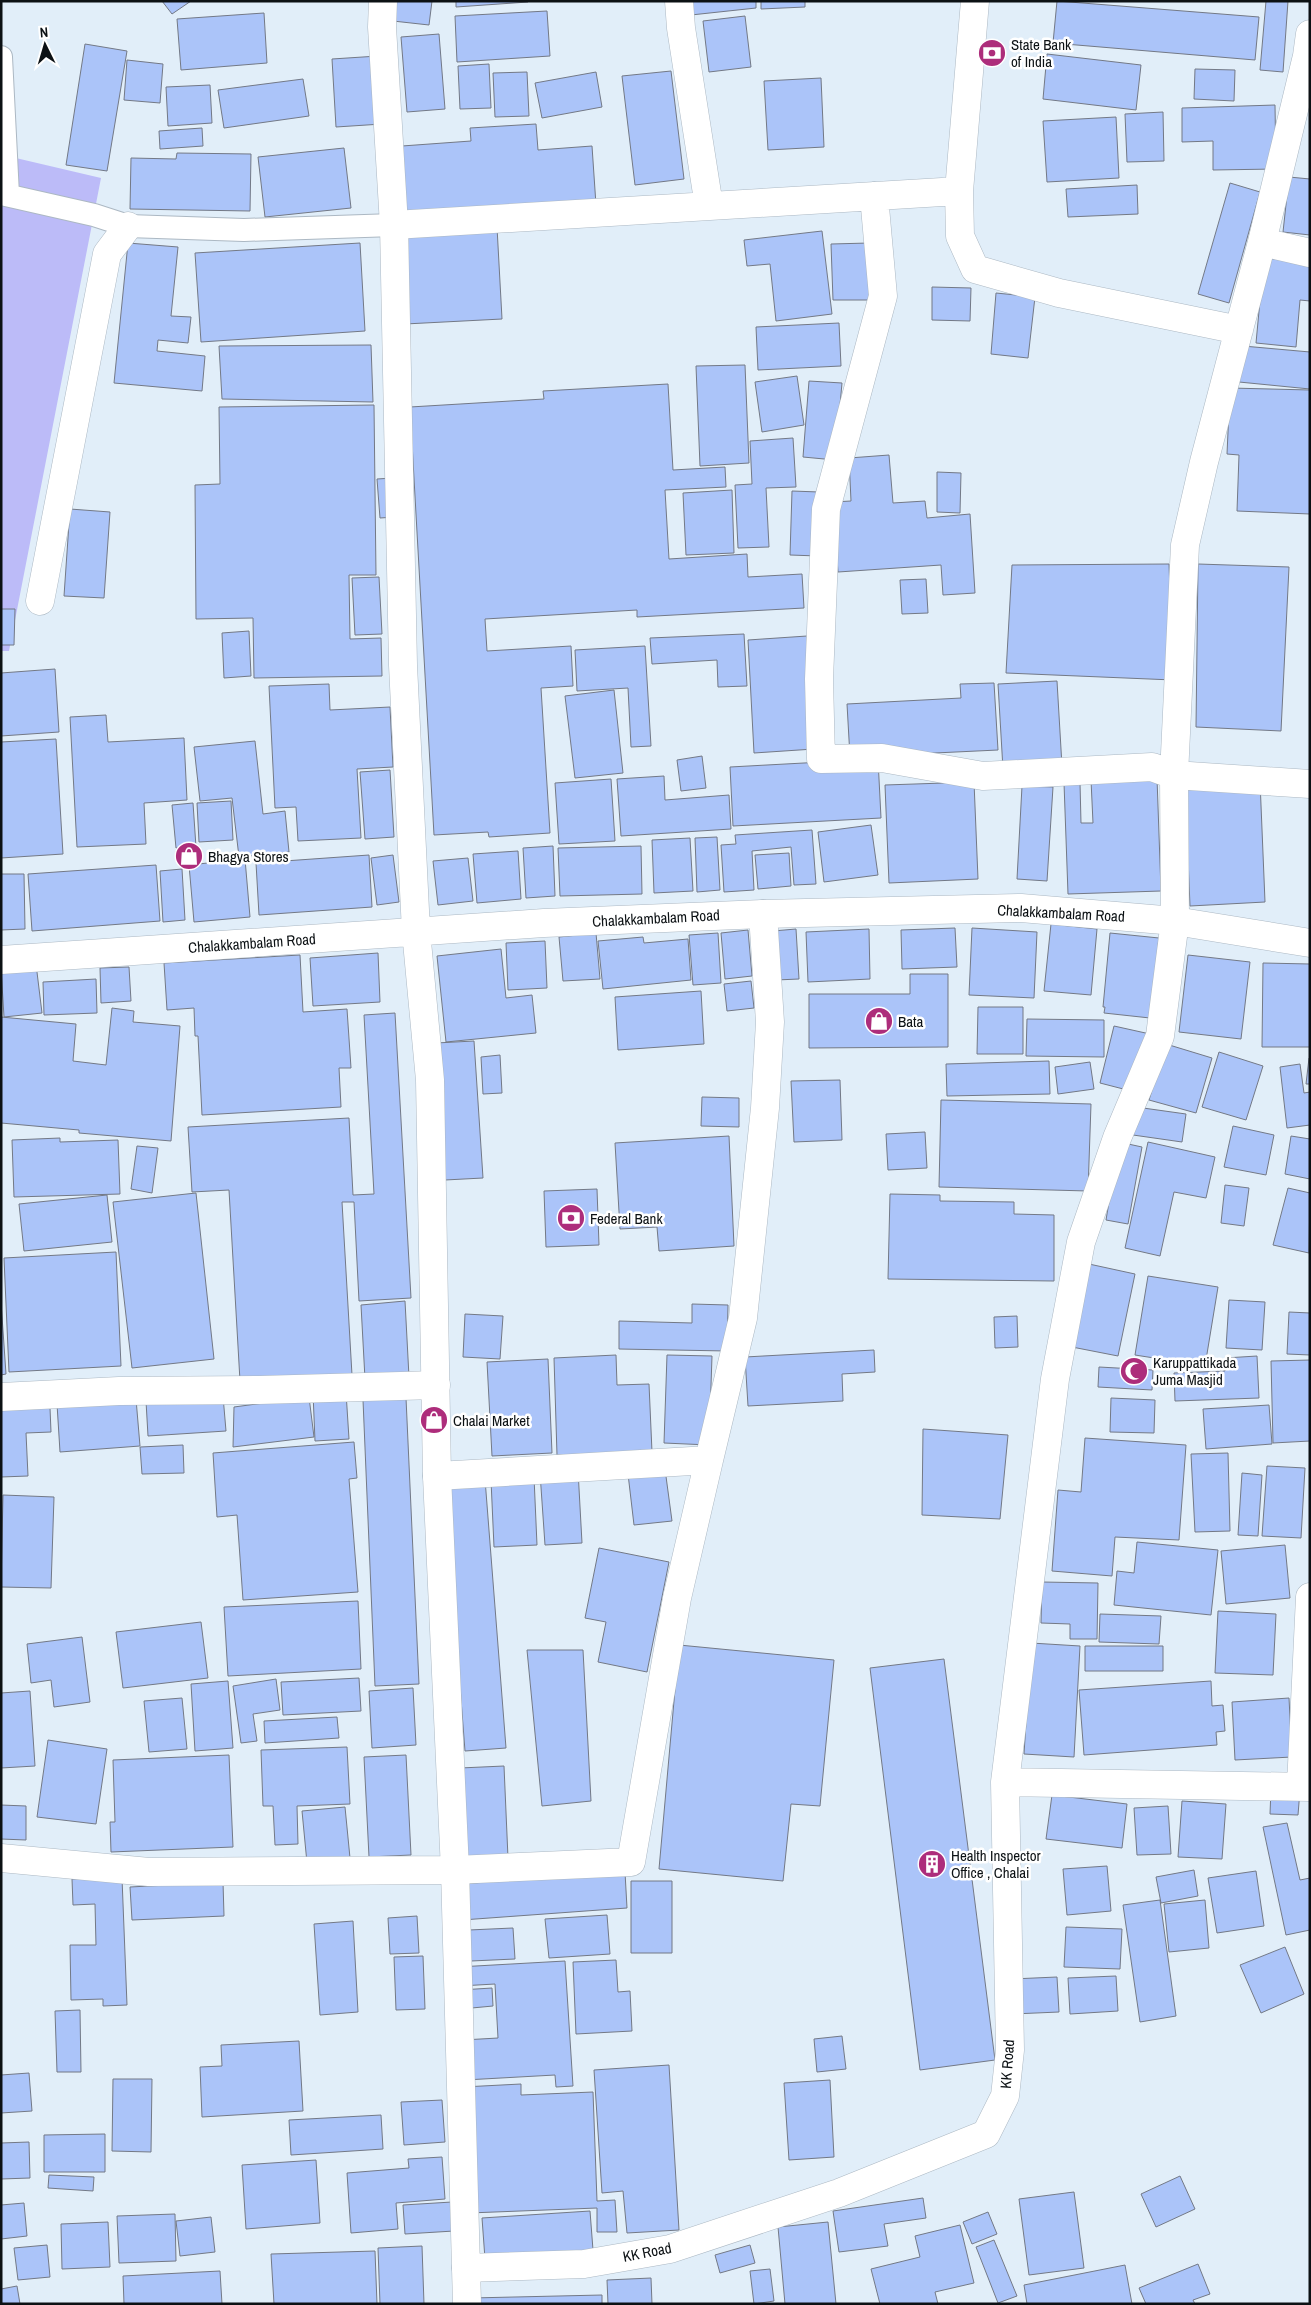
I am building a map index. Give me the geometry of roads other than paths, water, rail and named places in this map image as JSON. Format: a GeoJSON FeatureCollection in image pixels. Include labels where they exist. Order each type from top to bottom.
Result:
{"type":"FeatureCollection","features":[{"type":"Feature","properties":{"kind":"street"},"geometry":{"type":"LineString","coordinates":[[383,1],[382,27],[394,225],[403,665],[416,931],[430,1080],[437,1476],[455,1870],[467,2304]]}},
{"type":"Feature","properties":{"kind":"street"},"geometry":{"type":"LineString","coordinates":[[679,1],[681,28],[709,206]]}},
{"type":"Feature","properties":{"kind":"street"},"geometry":{"type":"LineString","coordinates":[[974,1],[959,191],[960,236],[975,269],[1059,293],[1239,330]]}},
{"type":"Feature","properties":{"kind":"street","name":"KK Road"},"geometry":{"type":"LineString","coordinates":[[466,2268],[584,2264],[670,2249],[839,2193],[986,2134],[1005,2096],[1010,2050],[1005,1782],[1055,1378],[1081,1242],[1117,1138],[1160,1036],[1175,921],[1174,775],[1185,545],[1204,462],[1262,242],[1307,56],[1310,34]]}},
{"type":"Feature","properties":{"kind":"street"},"geometry":{"type":"LineString","coordinates":[[394,225],[959,191]]}},
{"type":"Feature","properties":{"kind":"street"},"geometry":{"type":"LineString","coordinates":[[874,196],[883,296],[826,509],[820,679],[821,759],[882,758],[983,776],[1152,767],[1174,775],[1310,784]]}},
{"type":"Feature","properties":{"kind":"street"},"geometry":{"type":"LineString","coordinates":[[40,601],[108,254],[128,226]]}},
{"type":"Feature","properties":{"kind":"street"},"geometry":{"type":"LineString","coordinates":[[1262,242],[1310,252]]}},
{"type":"Feature","properties":{"kind":"street","name":"Chalakkambalam Road"},"geometry":{"type":"LineString","coordinates":[[1,960],[416,931],[764,914],[1021,908],[1175,921],[1310,942]]}},
{"type":"Feature","properties":{"kind":"street"},"geometry":{"type":"LineString","coordinates":[[1,1858],[149,1872],[455,1870],[631,1862],[677,1598],[742,1318],[765,1108],[770,1022],[764,914]]}},
{"type":"Feature","properties":{"kind":"street"},"geometry":{"type":"LineString","coordinates":[[1,1397],[119,1390],[259,1390],[436,1385]]}},
{"type":"Feature","properties":{"kind":"street"},"geometry":{"type":"LineString","coordinates":[[437,1476],[709,1460]]}},
{"type":"Feature","properties":{"kind":"street"},"geometry":{"type":"LineString","coordinates":[[1005,1782],[1306,1787],[1310,1597]]}},
{"type":"Feature","properties":{"kind":"lane"},"geometry":{"type":"LineString","coordinates":[[1,57],[5,194],[94,215],[128,226],[244,230],[394,225]]}},
{"type":"Feature","properties":{"kind":"place","name":"State Bank of India"},"geometry":{"type":"Point","coordinates":[992,53]}},
{"type":"Feature","properties":{"kind":"place","name":"Bhagya Stores"},"geometry":{"type":"Point","coordinates":[189,856]}},
{"type":"Feature","properties":{"kind":"place","name":"Bata"},"geometry":{"type":"Point","coordinates":[879,1021]}},
{"type":"Feature","properties":{"kind":"place","name":"Federal Bank"},"geometry":{"type":"Point","coordinates":[571,1218]}},
{"type":"Feature","properties":{"kind":"place","name":"Karuppattikada Juma Masjid"},"geometry":{"type":"Point","coordinates":[1134,1371]}},
{"type":"Feature","properties":{"kind":"place","name":"Chalai Market"},"geometry":{"type":"Point","coordinates":[434,1420]}},
{"type":"Feature","properties":{"kind":"place","name":"Health Inspector Office , Chalai"},"geometry":{"type":"Point","coordinates":[932,1864]}}]}
